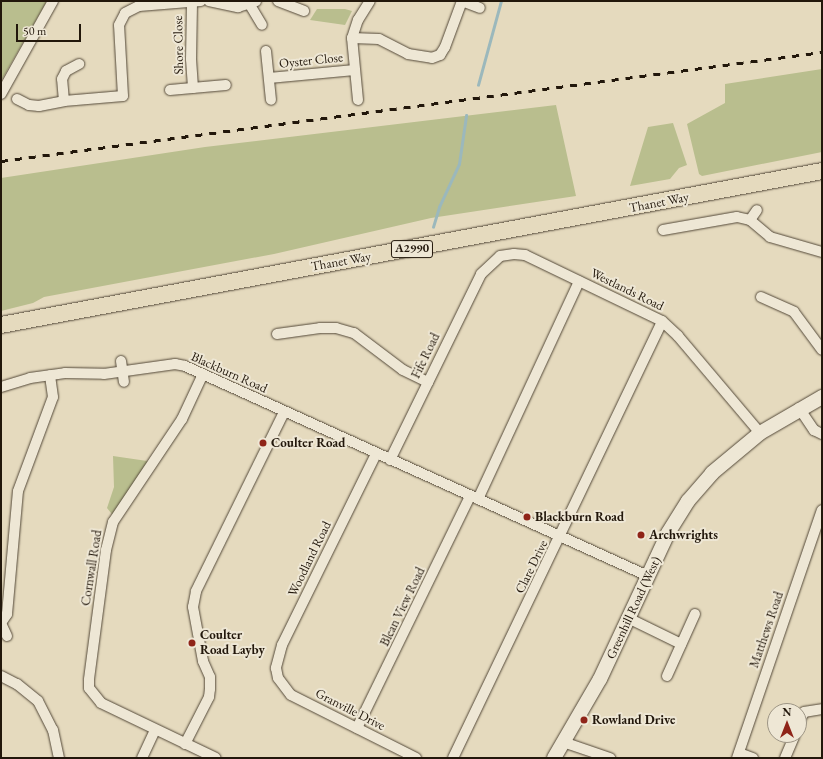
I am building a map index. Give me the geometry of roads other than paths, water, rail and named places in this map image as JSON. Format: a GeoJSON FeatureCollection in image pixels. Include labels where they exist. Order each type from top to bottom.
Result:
{"type":"FeatureCollection","features":[{"type":"Feature","properties":{"kind":"main road","name":"Thanet Way"},"geometry":{"type":"LineString","coordinates":[[1,325],[822,170]]}},
{"type":"Feature","properties":{"kind":"street"},"geometry":{"type":"LineString","coordinates":[[1,94],[53,1]]}},
{"type":"Feature","properties":{"kind":"street"},"geometry":{"type":"LineString","coordinates":[[209,1],[238,7],[253,3],[262,25]]}},
{"type":"Feature","properties":{"kind":"street"},"geometry":{"type":"LineString","coordinates":[[278,1],[304,12]]}},
{"type":"Feature","properties":{"kind":"street"},"geometry":{"type":"LineString","coordinates":[[358,100],[352,38],[358,20],[370,1]]}},
{"type":"Feature","properties":{"kind":"street"},"geometry":{"type":"LineString","coordinates":[[352,38],[379,39],[408,54],[432,58],[440,55],[445,47],[462,1],[480,8]]}},
{"type":"Feature","properties":{"kind":"street"},"geometry":{"type":"LineString","coordinates":[[20,103],[39,106],[64,100],[123,96],[119,43],[120,19],[126,13],[139,6],[196,2]]}},
{"type":"Feature","properties":{"kind":"street","name":"Shore Close"},"geometry":{"type":"LineString","coordinates":[[193,88],[191,58],[196,2]]}},
{"type":"Feature","properties":{"kind":"street","name":"Oyster Close"},"geometry":{"type":"LineString","coordinates":[[266,52],[271,100]]}},
{"type":"Feature","properties":{"kind":"street"},"geometry":{"type":"LineString","coordinates":[[64,100],[62,79],[66,70],[79,64]]}},
{"type":"Feature","properties":{"kind":"street","name":"Oyster Close"},"geometry":{"type":"LineString","coordinates":[[269,78],[355,70]]}},
{"type":"Feature","properties":{"kind":"street","name":"Shore Close"},"geometry":{"type":"LineString","coordinates":[[170,90],[226,85]]}},
{"type":"Feature","properties":{"kind":"street"},"geometry":{"type":"LineString","coordinates":[[750,220],[757,210]]}},
{"type":"Feature","properties":{"kind":"street"},"geometry":{"type":"LineString","coordinates":[[662,229],[737,217],[750,220],[770,237],[822,252]]}},
{"type":"Feature","properties":{"kind":"street","name":"Westlands Road"},"geometry":{"type":"LineString","coordinates":[[489,265],[500,256],[514,254],[525,255],[662,321],[678,336],[760,433]]}},
{"type":"Feature","properties":{"kind":"street","name":"Fife Road"},"geometry":{"type":"LineString","coordinates":[[390,460],[481,274],[489,265]]}},
{"type":"Feature","properties":{"kind":"street","name":"Blean View Road"},"geometry":{"type":"LineString","coordinates":[[357,728],[474,498],[579,281]]}},
{"type":"Feature","properties":{"kind":"street"},"geometry":{"type":"LineString","coordinates":[[761,297],[776,300],[794,312],[822,350]]}},
{"type":"Feature","properties":{"kind":"street","name":"Clare Drive"},"geometry":{"type":"LineString","coordinates":[[454,758],[662,321]]}},
{"type":"Feature","properties":{"kind":"street"},"geometry":{"type":"LineString","coordinates":[[283,336],[336,328],[354,333],[403,370],[428,382]]}},
{"type":"Feature","properties":{"kind":"street"},"geometry":{"type":"LineString","coordinates":[[121,361],[124,382]]}},
{"type":"Feature","properties":{"kind":"street","name":"Blackburn Road"},"geometry":{"type":"LineString","coordinates":[[1,387],[50,376],[122,372],[175,364],[203,374],[376,454],[648,576]]}},
{"type":"Feature","properties":{"kind":"street","name":"Cornwall Road"},"geometry":{"type":"LineString","coordinates":[[203,374],[182,418],[112,522],[106,550],[91,658],[89,684],[96,698],[114,711],[216,758]]}},
{"type":"Feature","properties":{"kind":"street"},"geometry":{"type":"LineString","coordinates":[[7,636],[1,623],[7,614],[18,491],[53,397],[50,376]]}},
{"type":"Feature","properties":{"kind":"street","name":"Greenhill Road (West)"},"geometry":{"type":"LineString","coordinates":[[554,758],[600,679],[630,619],[668,533],[688,501],[712,473],[760,433],[799,408],[822,398]]}},
{"type":"Feature","properties":{"kind":"street"},"geometry":{"type":"LineString","coordinates":[[799,408],[814,430],[822,434]]}},
{"type":"Feature","properties":{"kind":"street"},"geometry":{"type":"LineString","coordinates":[[185,744],[209,697],[210,689],[210,677],[203,661],[193,607],[196,591],[284,412]]}},
{"type":"Feature","properties":{"kind":"street","name":"Woodland Road"},"geometry":{"type":"LineString","coordinates":[[278,678],[277,660],[282,645],[376,454]]}},
{"type":"Feature","properties":{"kind":"street","name":"Matthews Road"},"geometry":{"type":"LineString","coordinates":[[738,755],[822,510]]}},
{"type":"Feature","properties":{"kind":"street"},"geometry":{"type":"LineString","coordinates":[[668,676],[695,614]]}},
{"type":"Feature","properties":{"kind":"street"},"geometry":{"type":"LineString","coordinates":[[630,619],[681,644]]}},
{"type":"Feature","properties":{"kind":"street"},"geometry":{"type":"LineString","coordinates":[[1,676],[16,684],[38,701],[52,730],[59,758]]}},
{"type":"Feature","properties":{"kind":"street","name":"Granville Drive"},"geometry":{"type":"LineString","coordinates":[[278,678],[290,695],[416,758]]}},
{"type":"Feature","properties":{"kind":"street"},"geometry":{"type":"LineString","coordinates":[[807,712],[822,710]]}},
{"type":"Feature","properties":{"kind":"street"},"geometry":{"type":"LineString","coordinates":[[142,758],[155,730]]}},
{"type":"Feature","properties":{"kind":"street"},"geometry":{"type":"LineString","coordinates":[[562,742],[610,758]]}},
{"type":"Feature","properties":{"kind":"street"},"geometry":{"type":"LineString","coordinates":[[785,758],[792,743]]}},
{"type":"Feature","properties":{"kind":"street"},"geometry":{"type":"LineString","coordinates":[[738,755],[753,758]]}},
{"type":"Feature","properties":{"kind":"waterway"},"geometry":{"type":"LineString","coordinates":[[478,85],[501,1]]}},
{"type":"Feature","properties":{"kind":"waterway"},"geometry":{"type":"LineString","coordinates":[[433,227],[439,207],[459,164],[466,116]]}},
{"type":"Feature","properties":{"kind":"railway"},"geometry":{"type":"LineString","coordinates":[[1,161],[822,52]]}},
{"type":"Feature","properties":{"kind":"place","name":"Coulter Road"},"geometry":{"type":"Point","coordinates":[263,443]}},
{"type":"Feature","properties":{"kind":"place","name":"Blackburn Road"},"geometry":{"type":"Point","coordinates":[527,517]}},
{"type":"Feature","properties":{"kind":"place","name":"Archwrights"},"geometry":{"type":"Point","coordinates":[641,535]}},
{"type":"Feature","properties":{"kind":"place","name":"Coulter Road Layby"},"geometry":{"type":"Point","coordinates":[192,643]}},
{"type":"Feature","properties":{"kind":"place","name":"Rowland Drive"},"geometry":{"type":"Point","coordinates":[584,720]}}]}
